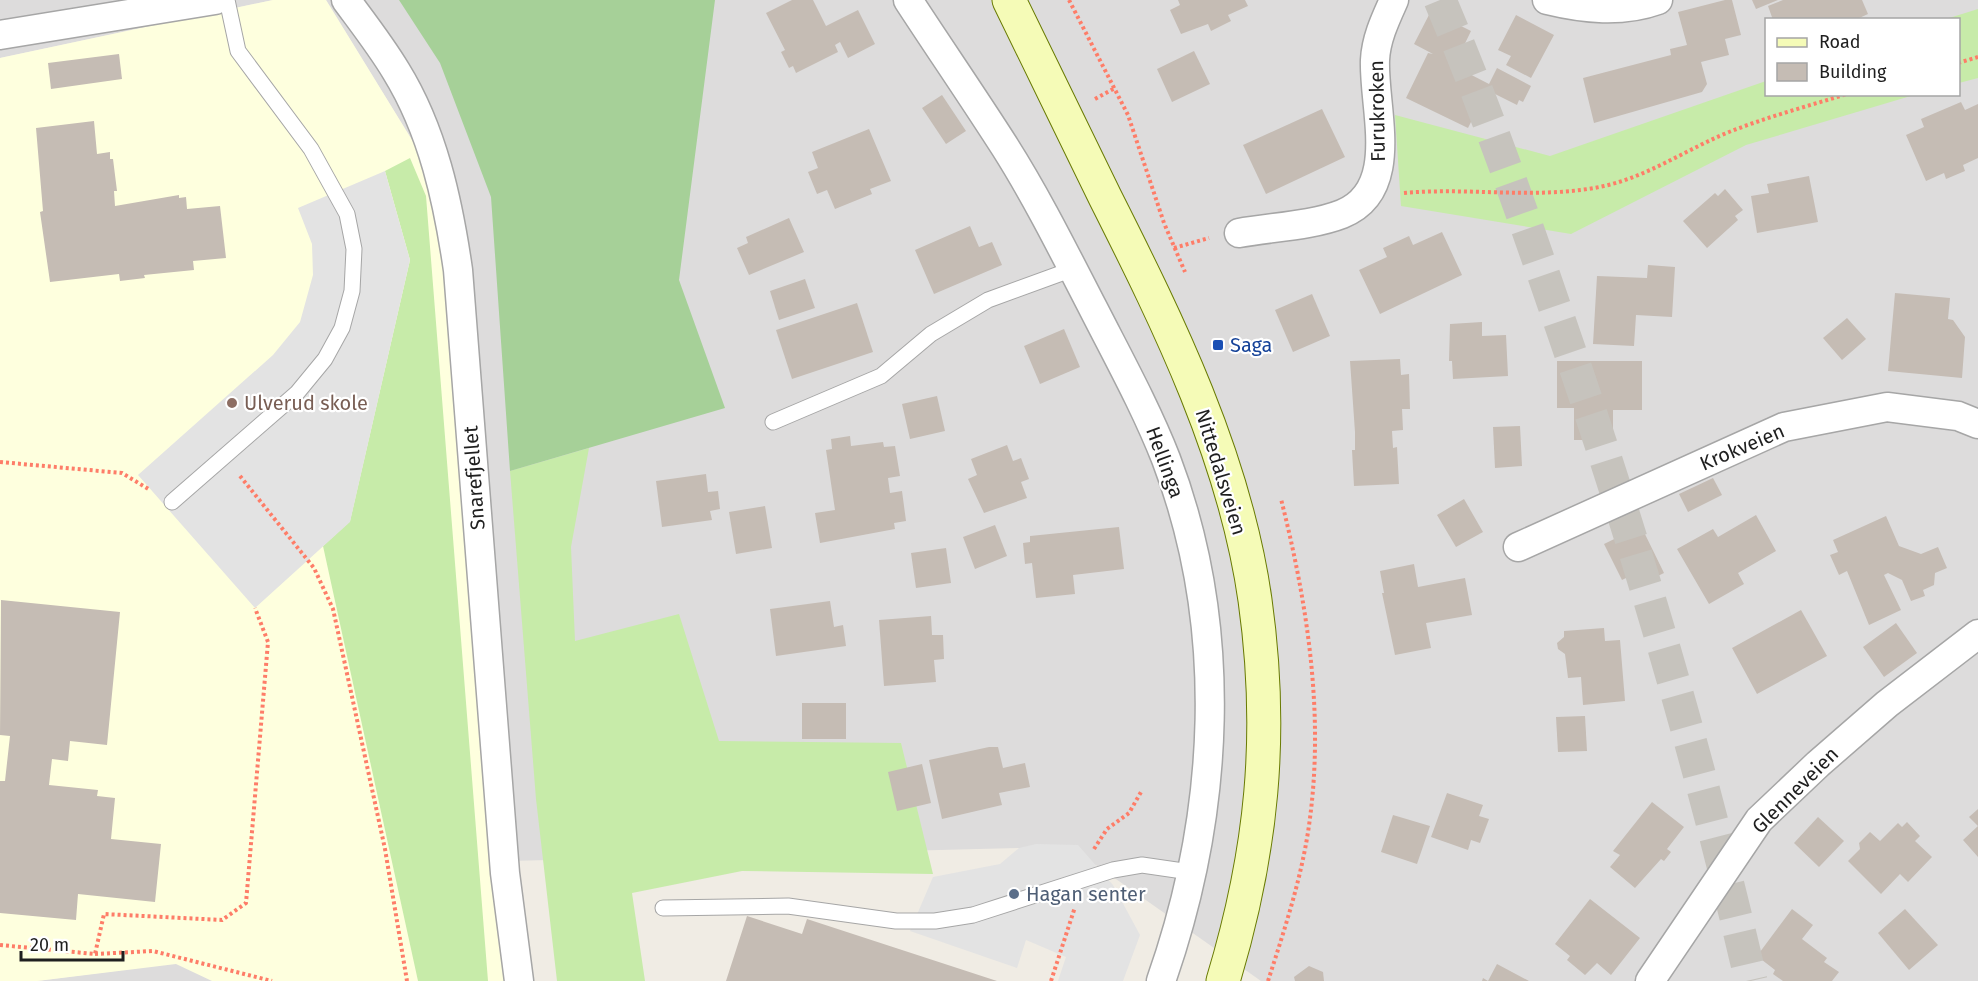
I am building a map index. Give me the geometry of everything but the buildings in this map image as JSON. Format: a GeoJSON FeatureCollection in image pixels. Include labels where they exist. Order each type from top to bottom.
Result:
{"type":"FeatureCollection","features":[{"type":"Feature","properties":{"kind":"main road","name":"Nittedalsveien"},"geometry":{"type":"LineString","coordinates":[[1010,0],[1174,339],[1218,451],[1246,551],[1261,651],[1263,776],[1254,862],[1223,981]]}},
{"type":"Feature","properties":{"kind":"street"},"geometry":{"type":"LineString","coordinates":[[0,35],[215,0]]}},
{"type":"Feature","properties":{"kind":"street","name":"Snarefjellet"},"geometry":{"type":"LineString","coordinates":[[346,0],[397,73],[423,125],[440,173],[451,222],[459,280],[506,873],[519,981]]}},
{"type":"Feature","properties":{"kind":"street","name":"Hellinga"},"geometry":{"type":"LineString","coordinates":[[908,0],[1006,149],[1073,269],[1148,417],[1181,504],[1193,551],[1209,647],[1211,723],[1207,773],[1190,872],[1161,981]]}},
{"type":"Feature","properties":{"kind":"street","name":"Furukroken"},"geometry":{"type":"LineString","coordinates":[[1239,233],[1343,213],[1358,204],[1372,188],[1380,156],[1376,84],[1377,40],[1394,0]]}},
{"type":"Feature","properties":{"kind":"street"},"geometry":{"type":"LineString","coordinates":[[1548,0],[1567,5],[1610,8],[1645,5],[1659,0]]}},
{"type":"Feature","properties":{"kind":"street","name":"Krokveien"},"geometry":{"type":"LineString","coordinates":[[1518,547],[1784,427],[1887,407],[1958,416],[1978,424]]}},
{"type":"Feature","properties":{"kind":"street","name":"Glenneveien"},"geometry":{"type":"LineString","coordinates":[[1650,981],[1759,820],[1818,764],[1887,704],[1978,634]]}},
{"type":"Feature","properties":{"kind":"lane"},"geometry":{"type":"LineString","coordinates":[[172,502],[297,393],[325,359],[342,328],[352,291],[354,249],[347,214],[331,181],[311,149],[238,51],[227,0]]}},
{"type":"Feature","properties":{"kind":"lane"},"geometry":{"type":"LineString","coordinates":[[773,422],[881,376],[931,334],[988,300],[1073,269]]}},
{"type":"Feature","properties":{"kind":"lane"},"geometry":{"type":"LineString","coordinates":[[663,908],[788,906],[896,921],[935,921],[973,915],[1083,878],[1142,865],[1190,872]]}},
{"type":"Feature","properties":{"kind":"path"},"geometry":{"type":"LineString","coordinates":[[1069,0],[1115,88],[1138,142],[1164,223],[1185,272]]}},
{"type":"Feature","properties":{"kind":"path"},"geometry":{"type":"LineString","coordinates":[[1960,63],[1978,57]]}},
{"type":"Feature","properties":{"kind":"path"},"geometry":{"type":"LineString","coordinates":[[1089,102],[1115,88]]}},
{"type":"Feature","properties":{"kind":"path"},"geometry":{"type":"LineString","coordinates":[[1372,188],[1403,193],[1456,190],[1540,193],[1605,186],[1636,177],[1729,132],[1841,96]]}},
{"type":"Feature","properties":{"kind":"path"},"geometry":{"type":"LineString","coordinates":[[224,457],[314,568],[333,609],[383,837],[407,981]]}},
{"type":"Feature","properties":{"kind":"path"},"geometry":{"type":"LineString","coordinates":[[0,462],[122,473],[172,502]]}},
{"type":"Feature","properties":{"kind":"path"},"geometry":{"type":"LineString","coordinates":[[95,954],[104,914],[222,920],[246,903],[268,642],[255,608]]}},
{"type":"Feature","properties":{"kind":"path"},"geometry":{"type":"LineString","coordinates":[[1051,981],[1090,855],[1107,829],[1129,813],[1141,792]]}},
{"type":"Feature","properties":{"kind":"path"},"geometry":{"type":"LineString","coordinates":[[0,945],[95,954],[153,951],[272,981]]}},
{"type":"Feature","properties":{"kind":"shaded area"},"geometry":{"type":"Polygon","coordinates":[[[0,0],[273,0],[0,58],[0,0]]]}},
{"type":"Feature","properties":{"kind":"shaded area","name":"Ulverud skole"},"geometry":{"type":"Polygon","coordinates":[[[273,0],[326,0],[439,184],[518,981],[212,981],[176,964],[37,981],[0,981],[0,58],[273,0]]]}},
{"type":"Feature","properties":{"kind":"shaded area"},"geometry":{"type":"Polygon","coordinates":[[[326,0],[1978,0],[1978,981],[1261,981],[1096,865],[1019,848],[509,861],[439,184],[326,0]]]}},
{"type":"Feature","properties":{"kind":"shaded area"},"geometry":{"type":"Polygon","coordinates":[[[385,171],[410,260],[350,522],[255,608],[138,475],[273,355],[300,322],[313,275],[312,244],[298,208],[385,171]]]}},
{"type":"Feature","properties":{"kind":"shaded area"},"geometry":{"type":"Polygon","coordinates":[[[1036,844],[1078,845],[1113,885],[1140,935],[1123,981],[1058,981],[1066,957],[1026,940],[1017,968],[910,931],[933,877],[1000,864],[1019,848],[1036,844]]]}},
{"type":"Feature","properties":{"kind":"shaded area"},"geometry":{"type":"Polygon","coordinates":[[[176,963],[239,981],[37,981],[176,963]]]}},
{"type":"Feature","properties":{"kind":"green space"},"geometry":{"type":"Polygon","coordinates":[[[399,0],[715,0],[679,280],[725,408],[510,471],[491,197],[440,63],[399,0]]]}},
{"type":"Feature","properties":{"kind":"green space"},"geometry":{"type":"Polygon","coordinates":[[[1978,9],[1978,78],[1960,83],[1960,18],[1949,18],[1978,9]]]}},
{"type":"Feature","properties":{"kind":"green space"},"geometry":{"type":"Polygon","coordinates":[[[1765,81],[1765,96],[1911,96],[1746,145],[1571,234],[1401,206],[1395,115],[1550,156],[1765,81]]]}},
{"type":"Feature","properties":{"kind":"green space"},"geometry":{"type":"Polygon","coordinates":[[[410,158],[426,196],[488,981],[418,981],[323,546],[350,521],[410,260],[385,171],[410,158]]]}},
{"type":"Feature","properties":{"kind":"green space"},"geometry":{"type":"Polygon","coordinates":[[[589,448],[571,547],[575,641],[679,614],[719,741],[901,743],[933,874],[742,871],[632,893],[645,981],[557,981],[536,799],[510,471],[589,448]]]}},
{"type":"Feature","properties":{"kind":"tunnel"},"geometry":{"type":"LineString","coordinates":[[1440,0],[1490,126],[1593,419],[1667,658],[1711,819],[1751,981]]}},
{"type":"Feature","properties":{"kind":"place","name":"Saga"},"geometry":{"type":"Point","coordinates":[1218,345]}},
{"type":"Feature","properties":{"kind":"place","name":"Ulverud skole"},"geometry":{"type":"Point","coordinates":[232,403]}},
{"type":"Feature","properties":{"kind":"place","name":"Hagan senter"},"geometry":{"type":"Point","coordinates":[1014,894]}}]}
